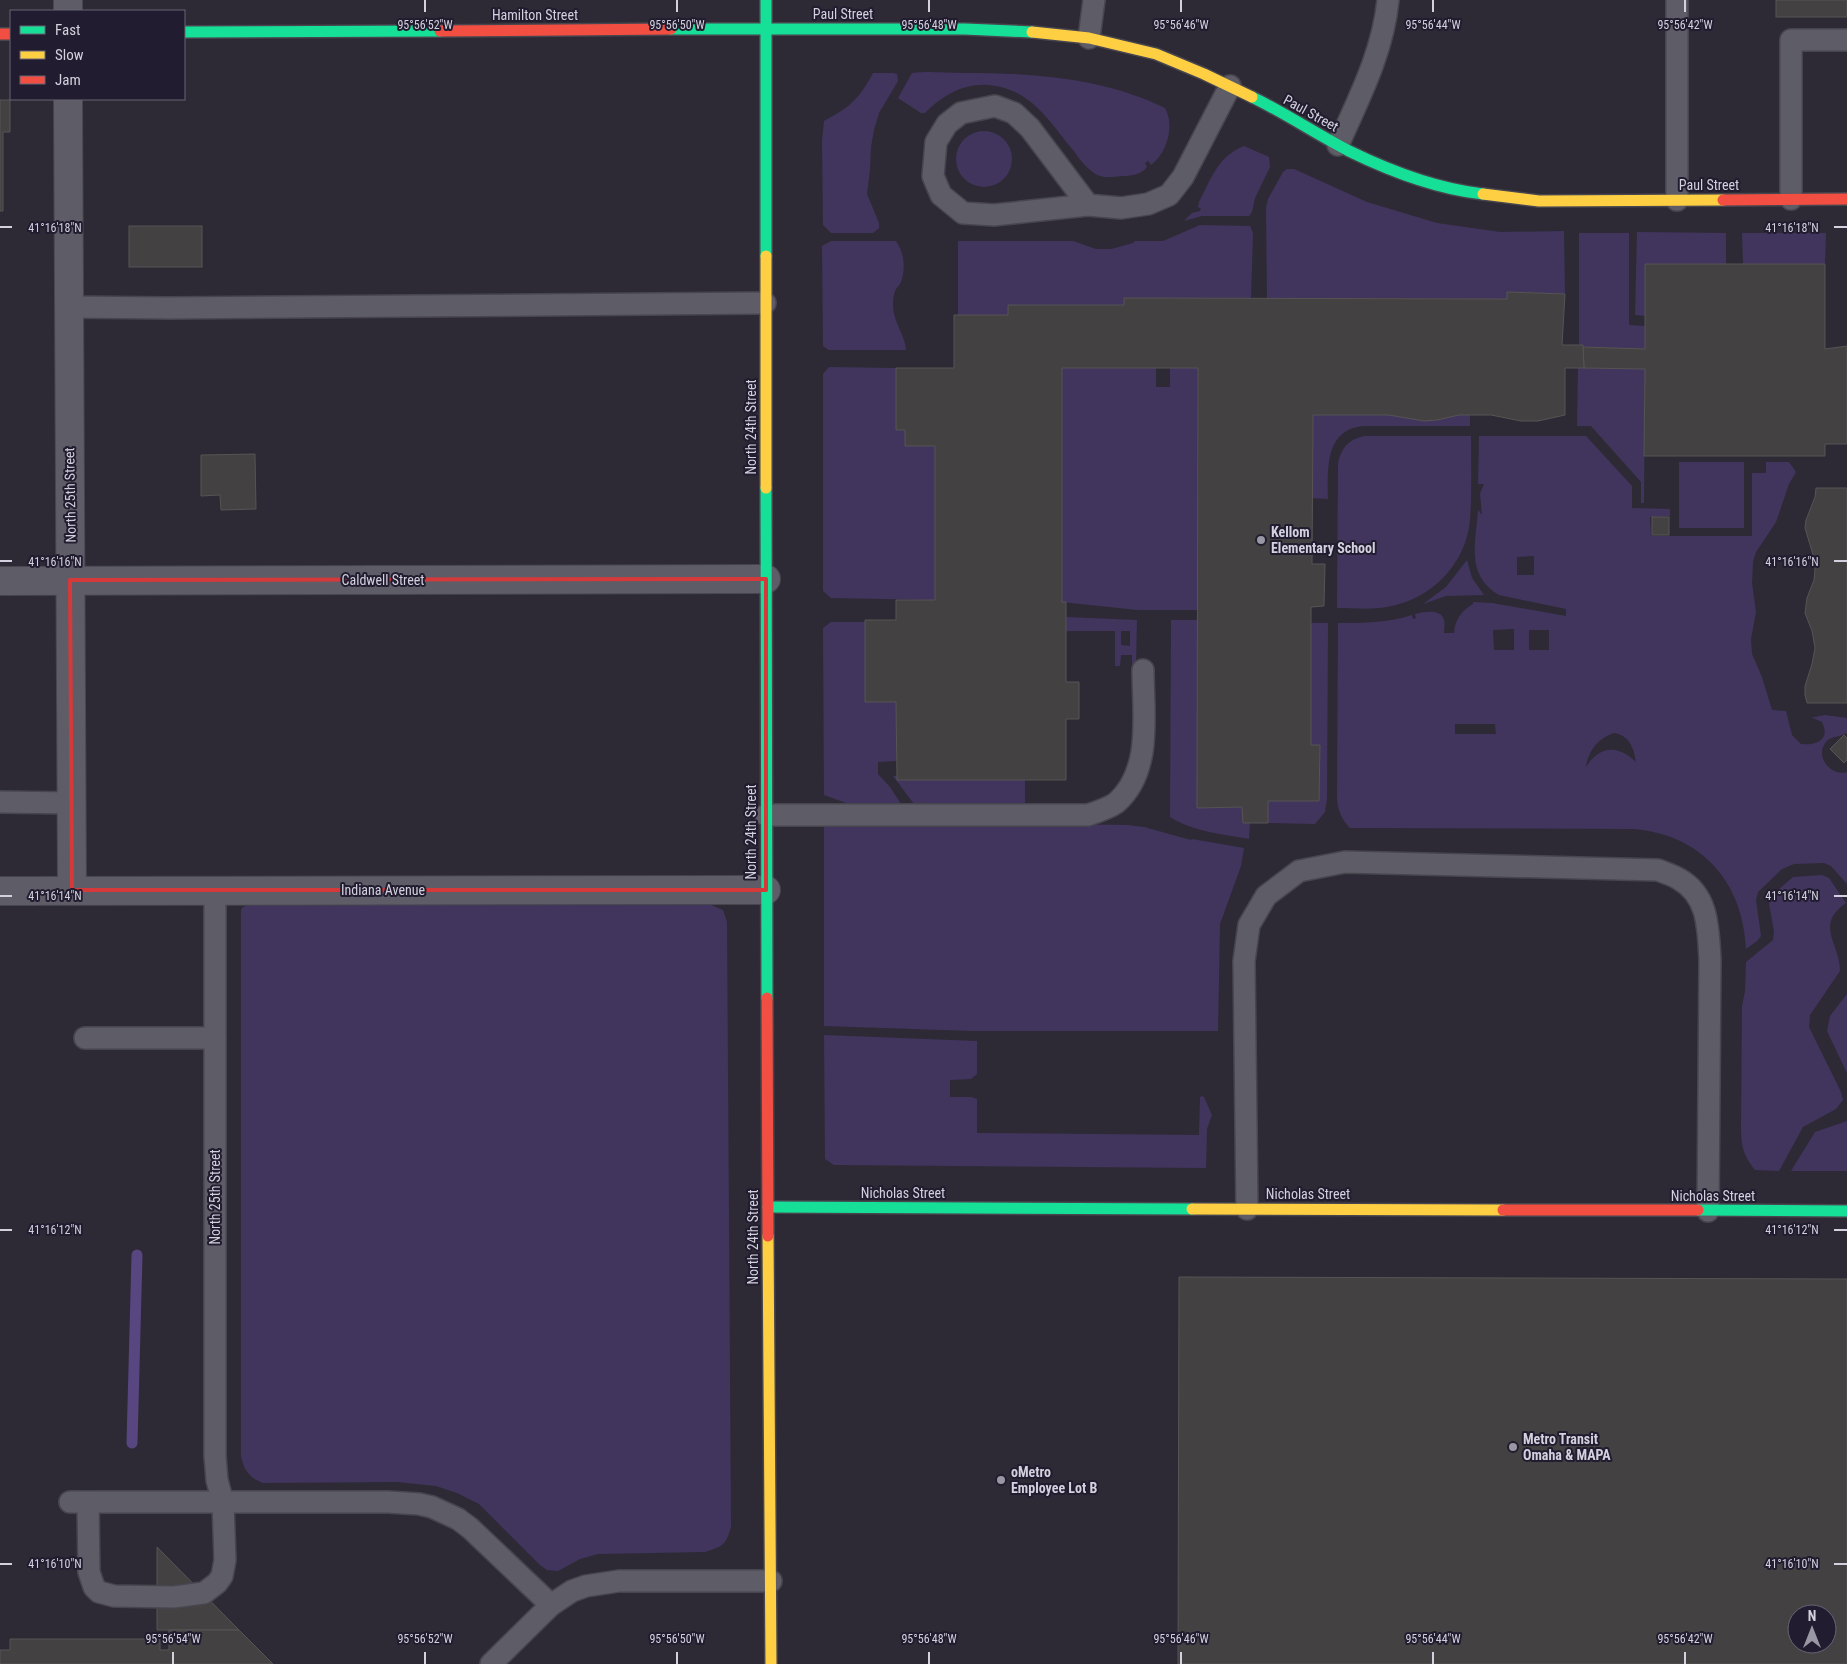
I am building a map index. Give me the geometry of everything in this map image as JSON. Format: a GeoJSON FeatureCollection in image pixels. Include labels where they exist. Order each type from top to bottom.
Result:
{"type":"FeatureCollection","features":[{"type":"Feature","properties":{"kind":"main road","name":"North 24th Street"},"geometry":{"type":"LineString","coordinates":[[766,0],[766,890],[771,1664]]}},
{"type":"Feature","properties":{"kind":"main road","name":"Hamilton Street"},"geometry":{"type":"LineString","coordinates":[[185,32],[766,29]]}},
{"type":"Feature","properties":{"kind":"main road","name":"Paul Street"},"geometry":{"type":"LineString","coordinates":[[766,29],[1016,30],[1089,38],[1156,54],[1230,86],[1338,145],[1398,172],[1462,192],[1539,201],[1847,199]]}},
{"type":"Feature","properties":{"kind":"main road","name":"Nicholas Street"},"geometry":{"type":"LineString","coordinates":[[768,1207],[1847,1211]]}},
{"type":"Feature","properties":{"kind":"street","name":"North 25th Street"},"geometry":{"type":"LineString","coordinates":[[68,100],[72,890]]}},
{"type":"Feature","properties":{"kind":"street","name":"Caldwell Street"},"geometry":{"type":"LineString","coordinates":[[0,581],[766,579]]}},
{"type":"Feature","properties":{"kind":"street","name":"Indiana Avenue"},"geometry":{"type":"LineString","coordinates":[[0,890],[766,890]]}},
{"type":"Feature","properties":{"kind":"lane"},"geometry":{"type":"LineString","coordinates":[[1089,38],[1094,0]]}},
{"type":"Feature","properties":{"kind":"lane"},"geometry":{"type":"LineString","coordinates":[[1338,145],[1375,60],[1386,22],[1388,0]]}},
{"type":"Feature","properties":{"kind":"lane"},"geometry":{"type":"LineString","coordinates":[[1677,200],[1678,0]]}},
{"type":"Feature","properties":{"kind":"lane"},"geometry":{"type":"LineString","coordinates":[[1790,199],[1791,40],[1847,40]]}},
{"type":"Feature","properties":{"kind":"lane"},"geometry":{"type":"LineString","coordinates":[[1088,205],[1030,128],[1014,113],[995,106],[961,113],[947,124],[936,142],[932,176],[941,195],[963,213],[1002,214],[1088,205],[1121,208],[1148,204],[1169,195],[1183,177],[1230,86]]}},
{"type":"Feature","properties":{"kind":"lane"},"geometry":{"type":"LineString","coordinates":[[68,307],[180,308],[765,303]]}},
{"type":"Feature","properties":{"kind":"lane"},"geometry":{"type":"LineString","coordinates":[[766,815],[1088,815],[1116,803],[1134,781],[1143,754],[1143,670]]}},
{"type":"Feature","properties":{"kind":"lane"},"geometry":{"type":"LineString","coordinates":[[0,802],[71,803]]}},
{"type":"Feature","properties":{"kind":"lane"},"geometry":{"type":"LineString","coordinates":[[1247,1209],[1244,961],[1249,925],[1266,896],[1299,871],[1345,862],[1658,870],[1680,880],[1700,898],[1708,923],[1710,959],[1708,1211]]}},
{"type":"Feature","properties":{"kind":"lane","name":"North 25th Street"},"geometry":{"type":"LineString","coordinates":[[215,890],[215,1456],[217,1480],[223,1503],[225,1550],[222,1576],[212,1588],[204,1593],[174,1597],[114,1596],[94,1588],[90,1581],[79,1502],[223,1503]]}},
{"type":"Feature","properties":{"kind":"lane"},"geometry":{"type":"LineString","coordinates":[[85,1038],[215,1038]]}},
{"type":"Feature","properties":{"kind":"lane"},"geometry":{"type":"LineString","coordinates":[[223,1503],[388,1502],[419,1504],[432,1508],[446,1513],[470,1528],[551,1605]]}},
{"type":"Feature","properties":{"kind":"lane"},"geometry":{"type":"LineString","coordinates":[[491,1664],[551,1605],[572,1591],[595,1583],[618,1581],[770,1581]]}},
{"type":"Feature","properties":{"kind":"highlighted area"},"geometry":{"type":"Polygon","coordinates":[[[766,579],[766,890],[72,890],[70,580],[766,579]]]}},
{"type":"Feature","properties":{"kind":"shaded area"},"geometry":{"type":"Polygon","coordinates":[[[873,73],[897,74],[898,81],[879,113],[871,147],[867,194],[879,223],[879,228],[873,233],[831,233],[823,225],[822,141],[824,121],[854,101],[873,73]]]}},
{"type":"Feature","properties":{"kind":"shaded area"},"geometry":{"type":"Polygon","coordinates":[[[912,73],[988,73],[1040,76],[1091,83],[1116,89],[1165,108],[1169,123],[1168,139],[1157,160],[1151,165],[1148,161],[1145,163],[1147,167],[1142,171],[1130,176],[1100,176],[1085,165],[1047,117],[1027,99],[1004,88],[989,85],[970,86],[946,96],[925,113],[921,113],[898,98],[912,73]]]}},
{"type":"Feature","properties":{"kind":"shaded area"},"geometry":{"type":"Polygon","coordinates":[[[979,131],[989,131],[1004,139],[1010,148],[1012,159],[1010,170],[1004,179],[989,187],[979,187],[968,182],[961,175],[956,164],[956,154],[961,143],[968,136],[979,131]]]}},
{"type":"Feature","properties":{"kind":"shaded area"},"geometry":{"type":"Polygon","coordinates":[[[1244,146],[1269,157],[1270,167],[1255,198],[1252,212],[1249,216],[1202,216],[1184,221],[1192,213],[1200,211],[1201,209],[1198,207],[1199,202],[1216,169],[1235,150],[1244,146]]]}},
{"type":"Feature","properties":{"kind":"shaded area"},"geometry":{"type":"Polygon","coordinates":[[[1287,169],[1294,169],[1367,202],[1437,223],[1500,232],[1564,231],[1565,294],[1507,292],[1507,299],[1267,298],[1266,208],[1268,199],[1283,172],[1287,169]]]}},
{"type":"Feature","properties":{"kind":"shaded area"},"geometry":{"type":"Polygon","coordinates":[[[1200,225],[1250,226],[1253,233],[1251,298],[1125,298],[1124,305],[1008,315],[958,315],[958,241],[1073,241],[1096,249],[1111,249],[1135,241],[1163,241],[1200,225]]]}},
{"type":"Feature","properties":{"kind":"shaded area"},"geometry":{"type":"Polygon","coordinates":[[[1637,232],[1726,233],[1726,264],[1645,264],[1645,316],[1635,315],[1637,232]]]}},
{"type":"Feature","properties":{"kind":"shaded area"},"geometry":{"type":"Polygon","coordinates":[[[1579,233],[1629,233],[1629,325],[1645,326],[1645,349],[1583,347],[1583,345],[1579,345],[1579,233]]]}},
{"type":"Feature","properties":{"kind":"shaded area"},"geometry":{"type":"Polygon","coordinates":[[[1742,233],[1826,233],[1825,264],[1743,264],[1742,233]]]}},
{"type":"Feature","properties":{"kind":"shaded area"},"geometry":{"type":"Polygon","coordinates":[[[831,241],[896,241],[901,250],[904,266],[901,282],[894,293],[893,307],[906,350],[829,350],[823,346],[822,246],[831,241]]]}},
{"type":"Feature","properties":{"kind":"shaded area"},"geometry":{"type":"Polygon","coordinates":[[[829,367],[896,368],[905,430],[935,446],[935,600],[831,598],[823,591],[823,374],[829,367]]]}},
{"type":"Feature","properties":{"kind":"shaded area"},"geometry":{"type":"Polygon","coordinates":[[[1062,368],[1156,368],[1156,387],[1170,387],[1170,368],[1198,368],[1197,610],[1137,610],[1062,602],[1062,368]]]}},
{"type":"Feature","properties":{"kind":"shaded area"},"geometry":{"type":"Polygon","coordinates":[[[1578,368],[1645,369],[1644,503],[1641,503],[1641,482],[1591,426],[1577,426],[1578,368]]]}},
{"type":"Feature","properties":{"kind":"shaded area"},"geometry":{"type":"Polygon","coordinates":[[[1313,415],[1389,415],[1424,421],[1470,415],[1470,426],[1363,426],[1350,429],[1341,435],[1331,453],[1328,499],[1312,498],[1313,415]]]}},
{"type":"Feature","properties":{"kind":"shaded area"},"geometry":{"type":"Polygon","coordinates":[[[1364,436],[1471,436],[1470,520],[1461,552],[1453,565],[1443,578],[1418,597],[1387,607],[1368,609],[1337,608],[1338,464],[1343,449],[1350,442],[1364,436]]]}},
{"type":"Feature","properties":{"kind":"shaded area"},"geometry":{"type":"Polygon","coordinates":[[[1479,436],[1586,436],[1632,486],[1632,508],[1670,509],[1670,516],[1650,517],[1651,536],[1752,536],[1752,473],[1766,473],[1766,462],[1789,462],[1796,472],[1789,484],[1776,522],[1756,552],[1753,562],[1752,583],[1756,612],[1751,639],[1752,654],[1762,677],[1772,710],[1786,711],[1792,735],[1801,744],[1817,743],[1825,733],[1822,722],[1810,718],[1825,715],[1847,718],[1847,733],[1828,740],[1822,753],[1823,759],[1830,768],[1841,773],[1847,772],[1847,884],[1831,866],[1824,863],[1794,864],[1782,869],[1758,892],[1756,900],[1761,936],[1746,949],[1743,925],[1737,903],[1727,883],[1714,866],[1699,852],[1680,841],[1658,833],[1634,829],[1350,828],[1347,825],[1341,815],[1337,799],[1338,623],[1366,623],[1412,615],[1413,619],[1416,618],[1415,614],[1436,612],[1442,616],[1444,633],[1454,633],[1459,616],[1473,602],[1492,603],[1566,616],[1566,609],[1499,595],[1488,587],[1481,578],[1477,568],[1475,546],[1478,510],[1482,515],[1480,494],[1484,484],[1478,484],[1479,436]],[[1534,556],[1517,557],[1517,575],[1534,575],[1534,556]],[[1514,629],[1493,630],[1494,650],[1514,650],[1514,629]],[[1529,630],[1529,650],[1549,650],[1549,630],[1529,630]],[[1455,724],[1455,734],[1496,734],[1495,724],[1455,724]],[[1614,733],[1603,738],[1589,756],[1586,767],[1597,755],[1603,751],[1610,750],[1623,753],[1636,762],[1630,743],[1623,736],[1614,733]]]}},
{"type":"Feature","properties":{"kind":"shaded area"},"geometry":{"type":"Polygon","coordinates":[[[1679,462],[1744,462],[1744,528],[1679,528],[1679,462]]]}},
{"type":"Feature","properties":{"kind":"shaded area"},"geometry":{"type":"Polygon","coordinates":[[[1467,560],[1472,578],[1484,595],[1446,596],[1423,604],[1446,587],[1467,560]]]}},
{"type":"Feature","properties":{"kind":"shaded area"},"geometry":{"type":"Polygon","coordinates":[[[1066,617],[1137,620],[1136,664],[1132,666],[1132,655],[1121,655],[1120,666],[1115,666],[1115,631],[1066,631],[1066,617]],[[1121,631],[1121,645],[1130,646],[1130,631],[1121,631]]]}},
{"type":"Feature","properties":{"kind":"shaded area"},"geometry":{"type":"Polygon","coordinates":[[[1171,620],[1197,620],[1197,808],[1242,807],[1243,823],[1250,823],[1249,839],[1198,829],[1170,817],[1171,620]]]}},
{"type":"Feature","properties":{"kind":"shaded area"},"geometry":{"type":"Polygon","coordinates":[[[831,622],[865,622],[896,702],[896,761],[878,762],[878,774],[890,787],[901,804],[849,804],[824,795],[823,628],[831,622]]]}},
{"type":"Feature","properties":{"kind":"shaded area"},"geometry":{"type":"Polygon","coordinates":[[[1311,623],[1328,623],[1327,799],[1325,812],[1315,824],[1268,823],[1268,801],[1319,801],[1320,746],[1311,745],[1311,623]]]}},
{"type":"Feature","properties":{"kind":"shaded area"},"geometry":{"type":"Polygon","coordinates":[[[893,776],[897,776],[897,780],[1025,780],[1025,803],[914,804],[893,776]]]}},
{"type":"Feature","properties":{"kind":"shaded area"},"geometry":{"type":"Polygon","coordinates":[[[824,821],[1127,825],[1144,827],[1191,840],[1244,848],[1241,866],[1220,924],[1218,1031],[972,1031],[824,1026],[824,821]]]}},
{"type":"Feature","properties":{"kind":"shaded area"},"geometry":{"type":"Polygon","coordinates":[[[1822,875],[1829,878],[1846,903],[1837,911],[1830,927],[1840,971],[1810,1015],[1809,1027],[1841,1092],[1843,1100],[1836,1109],[1803,1127],[1779,1171],[1755,1170],[1744,1152],[1741,1131],[1742,1006],[1745,991],[1746,962],[1773,940],[1774,931],[1769,904],[1771,896],[1793,877],[1822,875]]]}},
{"type":"Feature","properties":{"kind":"shaded area"},"geometry":{"type":"Polygon","coordinates":[[[367,903],[711,905],[723,910],[727,922],[731,1527],[727,1538],[720,1546],[705,1552],[598,1554],[580,1559],[558,1571],[547,1570],[479,1504],[457,1493],[436,1486],[397,1482],[263,1483],[254,1479],[246,1469],[241,1456],[241,910],[249,905],[367,903]]]}},
{"type":"Feature","properties":{"kind":"shaded area"},"geometry":{"type":"Polygon","coordinates":[[[1847,994],[1847,1073],[1827,1031],[1830,1016],[1847,994]]]}},
{"type":"Feature","properties":{"kind":"shaded area"},"geometry":{"type":"Polygon","coordinates":[[[824,1035],[977,1041],[977,1074],[971,1079],[950,1080],[950,1097],[971,1097],[977,1099],[977,1133],[1199,1135],[1200,1097],[1202,1096],[1212,1115],[1207,1129],[1206,1168],[834,1165],[825,1159],[824,1035]]]}},
{"type":"Feature","properties":{"kind":"shaded area"},"geometry":{"type":"Polygon","coordinates":[[[1847,1121],[1847,1171],[1791,1171],[1815,1132],[1847,1121]]]}},
{"type":"Feature","properties":{"kind":"building"},"geometry":{"type":"Polygon","coordinates":[[[1776,0],[1847,0],[1847,17],[1776,17],[1776,0]]]}},
{"type":"Feature","properties":{"kind":"building"},"geometry":{"type":"Polygon","coordinates":[[[0,100],[10,100],[10,132],[3,132],[3,211],[0,211],[0,100]]]}},
{"type":"Feature","properties":{"kind":"building"},"geometry":{"type":"Polygon","coordinates":[[[129,226],[202,226],[202,267],[129,267],[129,226]]]}},
{"type":"Feature","properties":{"kind":"building"},"geometry":{"type":"Polygon","coordinates":[[[1645,264],[1825,264],[1825,349],[1847,346],[1847,444],[1825,444],[1825,456],[1644,456],[1645,369],[1584,368],[1583,347],[1645,349],[1645,264]]]}},
{"type":"Feature","properties":{"kind":"building"},"geometry":{"type":"Polygon","coordinates":[[[1507,292],[1565,294],[1562,345],[1583,345],[1584,368],[1565,368],[1565,415],[1538,421],[1521,421],[1491,415],[1459,415],[1424,421],[1389,415],[1313,415],[1312,564],[1325,564],[1324,606],[1311,607],[1311,745],[1320,745],[1319,801],[1268,801],[1268,823],[1243,823],[1242,807],[1197,808],[1198,368],[1062,368],[1062,602],[1066,602],[1066,682],[1079,682],[1079,719],[1066,719],[1066,780],[897,780],[896,702],[865,702],[865,620],[896,620],[896,600],[935,600],[935,446],[905,446],[905,430],[896,430],[896,368],[954,368],[954,315],[1008,315],[1008,305],[1124,305],[1124,298],[1507,299],[1507,292]]]}},
{"type":"Feature","properties":{"kind":"building"},"geometry":{"type":"Polygon","coordinates":[[[255,454],[256,509],[221,510],[220,495],[201,496],[201,455],[255,454]]]}},
{"type":"Feature","properties":{"kind":"building"},"geometry":{"type":"Polygon","coordinates":[[[1816,488],[1847,488],[1847,703],[1807,703],[1805,695],[1805,686],[1815,648],[1812,631],[1805,613],[1815,569],[1814,558],[1805,528],[1816,488]]]}},
{"type":"Feature","properties":{"kind":"building"},"geometry":{"type":"Polygon","coordinates":[[[1652,517],[1669,517],[1669,535],[1652,535],[1652,517]]]}},
{"type":"Feature","properties":{"kind":"building"},"geometry":{"type":"Polygon","coordinates":[[[1844,735],[1847,738],[1847,760],[1844,763],[1830,749],[1844,735]]]}},
{"type":"Feature","properties":{"kind":"building","name":"Metro Transit Omaha & MAPA"},"geometry":{"type":"Polygon","coordinates":[[[1179,1277],[1847,1279],[1847,1664],[1178,1664],[1179,1277]]]}},
{"type":"Feature","properties":{"kind":"building"},"geometry":{"type":"Polygon","coordinates":[[[157,1547],[239,1630],[157,1630],[157,1547]]]}},
{"type":"Feature","properties":{"kind":"building"},"geometry":{"type":"Polygon","coordinates":[[[169,1630],[239,1630],[273,1664],[0,1664],[0,1650],[10,1650],[10,1639],[160,1639],[160,1650],[169,1650],[169,1630]]]}},
{"type":"Feature","properties":{"kind":"waterway"},"geometry":{"type":"LineString","coordinates":[[132,1443],[137,1255]]}},
{"type":"Feature","properties":{"kind":"traffic: fast"},"geometry":{"type":"LineString","coordinates":[[766,0],[766,256]]}},
{"type":"Feature","properties":{"kind":"traffic: fast"},"geometry":{"type":"LineString","coordinates":[[671,29],[965,29],[1032,32]]}},
{"type":"Feature","properties":{"kind":"traffic: fast"},"geometry":{"type":"LineString","coordinates":[[185,32],[440,31]]}},
{"type":"Feature","properties":{"kind":"traffic: fast"},"geometry":{"type":"LineString","coordinates":[[1252,97],[1349,151],[1381,165],[1414,178],[1448,188],[1483,194]]}},
{"type":"Feature","properties":{"kind":"traffic: fast"},"geometry":{"type":"LineString","coordinates":[[766,488],[767,998]]}},
{"type":"Feature","properties":{"kind":"traffic: fast"},"geometry":{"type":"LineString","coordinates":[[768,1207],[1192,1209]]}},
{"type":"Feature","properties":{"kind":"traffic: fast"},"geometry":{"type":"LineString","coordinates":[[1698,1210],[1847,1211]]}},
{"type":"Feature","properties":{"kind":"traffic: slow"},"geometry":{"type":"LineString","coordinates":[[1032,32],[1089,38],[1156,54],[1252,97]]}},
{"type":"Feature","properties":{"kind":"traffic: slow"},"geometry":{"type":"LineString","coordinates":[[1483,194],[1539,201],[1723,200]]}},
{"type":"Feature","properties":{"kind":"traffic: slow"},"geometry":{"type":"LineString","coordinates":[[766,256],[766,488]]}},
{"type":"Feature","properties":{"kind":"traffic: slow"},"geometry":{"type":"LineString","coordinates":[[1192,1209],[1503,1210]]}},
{"type":"Feature","properties":{"kind":"traffic: slow"},"geometry":{"type":"LineString","coordinates":[[768,1236],[771,1664]]}},
{"type":"Feature","properties":{"kind":"traffic: jam"},"geometry":{"type":"LineString","coordinates":[[440,31],[671,29]]}},
{"type":"Feature","properties":{"kind":"traffic: jam"},"geometry":{"type":"LineString","coordinates":[[0,34],[10,34]]}},
{"type":"Feature","properties":{"kind":"traffic: jam"},"geometry":{"type":"LineString","coordinates":[[1723,200],[1847,199]]}},
{"type":"Feature","properties":{"kind":"traffic: jam"},"geometry":{"type":"LineString","coordinates":[[767,998],[768,1236]]}},
{"type":"Feature","properties":{"kind":"traffic: jam"},"geometry":{"type":"LineString","coordinates":[[1503,1210],[1698,1210]]}},
{"type":"Feature","properties":{"kind":"place","name":"Kellom Elementary School"},"geometry":{"type":"Point","coordinates":[1261,540]}},
{"type":"Feature","properties":{"kind":"place","name":"Metro Transit Omaha & MAPA"},"geometry":{"type":"Point","coordinates":[1513,1447]}},
{"type":"Feature","properties":{"kind":"place","name":"oMetro Employee Lot B"},"geometry":{"type":"Point","coordinates":[1001,1480]}}]}
